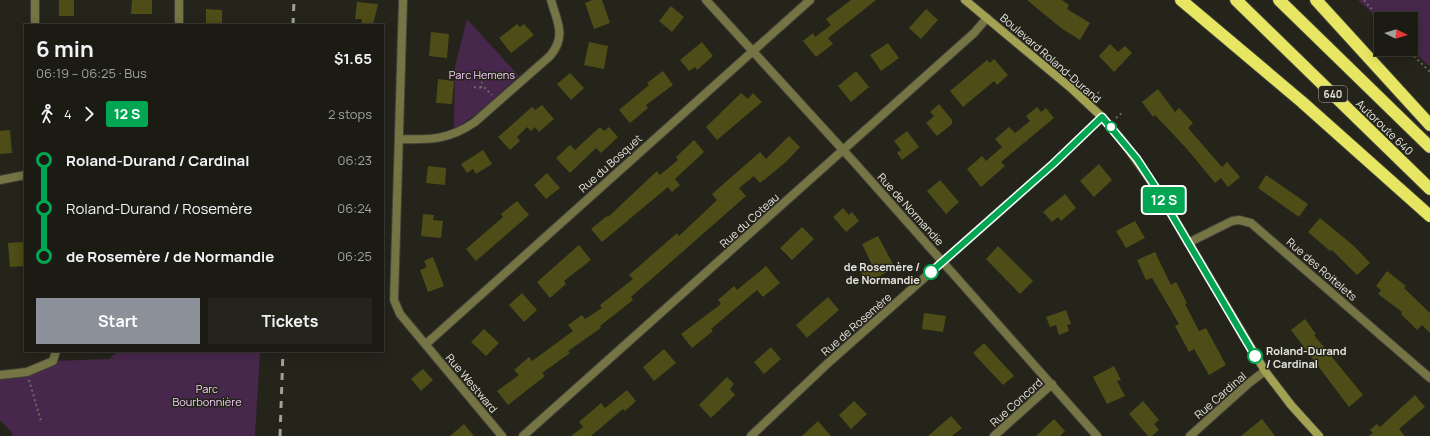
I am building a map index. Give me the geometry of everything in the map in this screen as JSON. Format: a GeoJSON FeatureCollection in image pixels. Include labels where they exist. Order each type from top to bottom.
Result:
{"type":"FeatureCollection","features":[{"type":"Feature","properties":{"kind":"highway"},"geometry":{"type":"LineString","coordinates":[[1181,0],[1302,102],[1430,216]]}},
{"type":"Feature","properties":{"kind":"highway","name":"Autoroute 640"},"geometry":{"type":"LineString","coordinates":[[1236,0],[1430,189]]}},
{"type":"Feature","properties":{"kind":"highway","name":"Autoroute 640"},"geometry":{"type":"LineString","coordinates":[[1279,0],[1430,147]]}},
{"type":"Feature","properties":{"kind":"highway"},"geometry":{"type":"LineString","coordinates":[[1316,0],[1380,67],[1430,125]]}},
{"type":"Feature","properties":{"kind":"street"},"geometry":{"type":"LineString","coordinates":[[35,0],[35,24]]}},
{"type":"Feature","properties":{"kind":"street"},"geometry":{"type":"LineString","coordinates":[[179,0],[179,24]]}},
{"type":"Feature","properties":{"kind":"street","name":"Rue Westward"},"geometry":{"type":"LineString","coordinates":[[403,0],[394,300],[400,314],[502,436]]}},
{"type":"Feature","properties":{"kind":"street"},"geometry":{"type":"LineString","coordinates":[[399,139],[444,138],[461,131],[475,122],[550,56],[557,47],[560,37],[551,0]]}},
{"type":"Feature","properties":{"kind":"street","name":"Rue de Normandie"},"geometry":{"type":"LineString","coordinates":[[706,0],[844,150],[1097,436]]}},
{"type":"Feature","properties":{"kind":"street","name":"Rue du Bosquet"},"geometry":{"type":"LineString","coordinates":[[426,344],[810,0]]}},
{"type":"Feature","properties":{"kind":"street","name":"Boulevard Roland-Durand"},"geometry":{"type":"LineString","coordinates":[[965,0],[1064,81],[1102,117],[1144,169],[1265,371],[1291,405],[1319,436]]}},
{"type":"Feature","properties":{"kind":"street","name":"Rue du Coteau"},"geometry":{"type":"LineString","coordinates":[[523,436],[974,33],[987,18]]}},
{"type":"Feature","properties":{"kind":"street","name":"Rue de Rosemère"},"geometry":{"type":"LineString","coordinates":[[751,436],[817,373],[1053,164],[1102,117]]}},
{"type":"Feature","properties":{"kind":"street"},"geometry":{"type":"LineString","coordinates":[[0,180],[24,175]]}},
{"type":"Feature","properties":{"kind":"street","name":"Rue des Roitelets"},"geometry":{"type":"LineString","coordinates":[[1188,243],[1232,221],[1239,220],[1251,223],[1430,378]]}},
{"type":"Feature","properties":{"kind":"street"},"geometry":{"type":"LineString","coordinates":[[0,375],[27,372],[53,361],[56,352]]}},
{"type":"Feature","properties":{"kind":"street","name":"Rue Cardinal"},"geometry":{"type":"LineString","coordinates":[[1190,436],[1249,383],[1265,371]]}},
{"type":"Feature","properties":{"kind":"street","name":"Rue Concord"},"geometry":{"type":"LineString","coordinates":[[994,436],[1052,384]]}},
{"type":"Feature","properties":{"kind":"path"},"geometry":{"type":"LineString","coordinates":[[1364,0],[1374,12]]}},
{"type":"Feature","properties":{"kind":"path"},"geometry":{"type":"LineString","coordinates":[[1414,56],[1430,72]]}},
{"type":"Feature","properties":{"kind":"path"},"geometry":{"type":"LineString","coordinates":[[481,88],[482,82]]}},
{"type":"Feature","properties":{"kind":"path"},"geometry":{"type":"LineString","coordinates":[[474,87],[485,88],[495,97]]}},
{"type":"Feature","properties":{"kind":"path"},"geometry":{"type":"LineString","coordinates":[[1094,97],[1100,91]]}},
{"type":"Feature","properties":{"kind":"path"},"geometry":{"type":"LineString","coordinates":[[1115,118],[1122,113]]}},
{"type":"Feature","properties":{"kind":"path"},"geometry":{"type":"LineString","coordinates":[[27,372],[41,421]]}},
{"type":"Feature","properties":{"kind":"green space"},"geometry":{"type":"Polygon","coordinates":[[[1358,0],[1430,0],[1430,67],[1418,56],[1418,12],[1374,12],[1374,15],[1358,0]]]}},
{"type":"Feature","properties":{"kind":"green space","name":"Parc Hemens"},"geometry":{"type":"Polygon","coordinates":[[[467,19],[519,76],[474,116],[454,129],[455,67],[467,19]]]}},
{"type":"Feature","properties":{"kind":"green space","name":"Parc Bourbonnière"},"geometry":{"type":"Polygon","coordinates":[[[117,352],[260,352],[255,436],[11,436],[13,434],[0,420],[0,375],[53,361],[109,359],[117,352]]]}},
{"type":"Feature","properties":{"kind":"building"},"geometry":{"type":"Polygon","coordinates":[[[59,0],[74,0],[74,16],[59,16],[59,0]]]}},
{"type":"Feature","properties":{"kind":"building"},"geometry":{"type":"Polygon","coordinates":[[[132,0],[152,0],[152,14],[131,14],[132,0]]]}},
{"type":"Feature","properties":{"kind":"building"},"geometry":{"type":"Polygon","coordinates":[[[592,0],[602,0],[610,23],[594,29],[585,3],[592,0]]]}},
{"type":"Feature","properties":{"kind":"building"},"geometry":{"type":"Polygon","coordinates":[[[851,0],[876,0],[828,38],[833,44],[816,57],[803,41],[813,33],[815,37],[831,25],[826,19],[851,0]]]}},
{"type":"Feature","properties":{"kind":"building"},"geometry":{"type":"Polygon","coordinates":[[[1027,0],[1062,0],[1069,5],[1067,9],[1090,23],[1080,40],[1061,28],[1027,0]]]}},
{"type":"Feature","properties":{"kind":"building"},"geometry":{"type":"Polygon","coordinates":[[[357,2],[378,4],[373,24],[361,24],[362,19],[355,19],[357,2]]]}},
{"type":"Feature","properties":{"kind":"building"},"geometry":{"type":"Polygon","coordinates":[[[671,6],[684,17],[672,32],[659,21],[671,6]]]}},
{"type":"Feature","properties":{"kind":"building"},"geometry":{"type":"Polygon","coordinates":[[[206,9],[222,10],[222,24],[206,24],[206,9]]]}},
{"type":"Feature","properties":{"kind":"building"},"geometry":{"type":"Polygon","coordinates":[[[926,9],[938,20],[921,39],[909,28],[926,9]]]}},
{"type":"Feature","properties":{"kind":"building"},"geometry":{"type":"Polygon","coordinates":[[[517,24],[520,27],[524,24],[534,35],[511,53],[499,38],[517,24]]]}},
{"type":"Feature","properties":{"kind":"building"},"geometry":{"type":"Polygon","coordinates":[[[431,32],[449,34],[447,58],[429,56],[431,32]]]}},
{"type":"Feature","properties":{"kind":"building"},"geometry":{"type":"Polygon","coordinates":[[[589,42],[608,46],[604,69],[584,65],[589,42]]]}},
{"type":"Feature","properties":{"kind":"building"},"geometry":{"type":"Polygon","coordinates":[[[702,42],[713,56],[697,70],[695,67],[689,71],[680,60],[702,42]]]}},
{"type":"Feature","properties":{"kind":"building"},"geometry":{"type":"Polygon","coordinates":[[[888,43],[899,58],[881,71],[870,55],[888,43]]]}},
{"type":"Feature","properties":{"kind":"building"},"geometry":{"type":"Polygon","coordinates":[[[1110,44],[1118,52],[1125,46],[1132,53],[1114,72],[1099,56],[1110,44]]]}},
{"type":"Feature","properties":{"kind":"building"},"geometry":{"type":"Polygon","coordinates":[[[994,59],[1008,75],[997,85],[994,81],[963,107],[950,91],[987,60],[990,63],[994,59]]]}},
{"type":"Feature","properties":{"kind":"building"},"geometry":{"type":"Polygon","coordinates":[[[663,71],[673,85],[646,105],[648,108],[630,123],[619,110],[649,85],[647,83],[663,71]]]}},
{"type":"Feature","properties":{"kind":"building"},"geometry":{"type":"Polygon","coordinates":[[[856,71],[869,87],[851,102],[838,86],[856,71]]]}},
{"type":"Feature","properties":{"kind":"building"},"geometry":{"type":"Polygon","coordinates":[[[570,73],[584,88],[571,100],[557,84],[570,73]]]}},
{"type":"Feature","properties":{"kind":"building"},"geometry":{"type":"Polygon","coordinates":[[[438,79],[454,81],[452,104],[436,103],[438,79]]]}},
{"type":"Feature","properties":{"kind":"building"},"geometry":{"type":"Polygon","coordinates":[[[1158,89],[1175,112],[1179,108],[1193,123],[1188,128],[1222,167],[1227,162],[1240,177],[1228,187],[1221,178],[1215,183],[1187,149],[1155,115],[1153,117],[1142,102],[1158,89]]]}},
{"type":"Feature","properties":{"kind":"building"},"geometry":{"type":"Polygon","coordinates":[[[741,93],[748,99],[753,93],[762,102],[717,140],[706,127],[741,93]]]}},
{"type":"Feature","properties":{"kind":"building"},"geometry":{"type":"Polygon","coordinates":[[[939,104],[952,120],[952,124],[937,136],[926,123],[934,116],[930,112],[939,104]]]}},
{"type":"Feature","properties":{"kind":"building"},"geometry":{"type":"Polygon","coordinates":[[[542,105],[554,119],[539,132],[535,127],[531,131],[527,127],[517,137],[520,141],[510,150],[498,137],[532,107],[535,110],[542,105]]]}},
{"type":"Feature","properties":{"kind":"building"},"geometry":{"type":"Polygon","coordinates":[[[1037,107],[1041,112],[1046,108],[1054,118],[1001,162],[1005,166],[981,187],[967,169],[982,156],[986,161],[1002,147],[995,139],[1009,127],[1015,133],[1030,121],[1026,116],[1037,107]]]}},
{"type":"Feature","properties":{"kind":"building"},"geometry":{"type":"Polygon","coordinates":[[[600,127],[604,131],[609,127],[618,137],[601,153],[596,148],[570,173],[556,158],[570,145],[575,150],[600,127]]]}},
{"type":"Feature","properties":{"kind":"building"},"geometry":{"type":"Polygon","coordinates":[[[10,130],[12,153],[0,154],[0,131],[10,130]]]}},
{"type":"Feature","properties":{"kind":"building"},"geometry":{"type":"Polygon","coordinates":[[[907,131],[919,147],[902,160],[897,153],[901,150],[894,141],[907,131]]]}},
{"type":"Feature","properties":{"kind":"building"},"geometry":{"type":"Polygon","coordinates":[[[789,136],[800,147],[786,162],[760,183],[754,176],[739,188],[746,196],[631,297],[633,300],[600,326],[601,328],[568,351],[570,353],[542,373],[545,376],[508,405],[497,391],[519,375],[514,370],[529,357],[532,361],[573,331],[568,325],[582,315],[585,319],[602,308],[600,305],[633,279],[629,275],[677,233],[679,236],[717,200],[712,194],[760,152],[766,159],[789,136]]]}},
{"type":"Feature","properties":{"kind":"building"},"geometry":{"type":"Polygon","coordinates":[[[694,140],[704,152],[675,179],[680,185],[672,192],[668,187],[602,242],[591,229],[607,216],[608,217],[657,171],[660,175],[678,160],[676,157],[694,140]]]}},
{"type":"Feature","properties":{"kind":"building"},"geometry":{"type":"Polygon","coordinates":[[[483,150],[492,164],[476,174],[473,169],[467,173],[461,164],[483,150]]]}},
{"type":"Feature","properties":{"kind":"building"},"geometry":{"type":"Polygon","coordinates":[[[1099,164],[1112,180],[1094,197],[1080,181],[1099,164]]]}},
{"type":"Feature","properties":{"kind":"building"},"geometry":{"type":"Polygon","coordinates":[[[428,166],[446,168],[445,185],[426,183],[428,166]]]}},
{"type":"Feature","properties":{"kind":"building"},"geometry":{"type":"Polygon","coordinates":[[[547,173],[560,188],[546,199],[534,185],[547,173]]]}},
{"type":"Feature","properties":{"kind":"building"},"geometry":{"type":"Polygon","coordinates":[[[1266,175],[1308,204],[1299,217],[1258,188],[1266,175]]]}},
{"type":"Feature","properties":{"kind":"building"},"geometry":{"type":"Polygon","coordinates":[[[940,180],[959,202],[946,214],[927,191],[940,180]]]}},
{"type":"Feature","properties":{"kind":"building"},"geometry":{"type":"Polygon","coordinates":[[[1065,194],[1076,208],[1061,221],[1058,217],[1052,222],[1043,212],[1065,194]]]}},
{"type":"Feature","properties":{"kind":"building"},"geometry":{"type":"Polygon","coordinates":[[[517,201],[529,215],[476,261],[466,249],[503,217],[501,214],[517,201]]]}},
{"type":"Feature","properties":{"kind":"building"},"geometry":{"type":"Polygon","coordinates":[[[843,208],[849,215],[852,212],[859,221],[846,232],[833,217],[843,208]]]}},
{"type":"Feature","properties":{"kind":"building"},"geometry":{"type":"Polygon","coordinates":[[[423,214],[434,215],[433,220],[443,221],[441,238],[421,236],[423,214]]]}},
{"type":"Feature","properties":{"kind":"building"},"geometry":{"type":"Polygon","coordinates":[[[1320,218],[1354,246],[1370,263],[1357,275],[1332,250],[1330,251],[1308,232],[1320,218]]]}},
{"type":"Feature","properties":{"kind":"building"},"geometry":{"type":"Polygon","coordinates":[[[1135,221],[1145,238],[1126,248],[1116,231],[1135,221]]]}},
{"type":"Feature","properties":{"kind":"building"},"geometry":{"type":"Polygon","coordinates":[[[802,227],[814,239],[792,260],[780,248],[802,227]]]}},
{"type":"Feature","properties":{"kind":"building"},"geometry":{"type":"Polygon","coordinates":[[[878,236],[895,268],[866,283],[861,273],[873,267],[862,244],[878,236]]]}},
{"type":"Feature","properties":{"kind":"building"},"geometry":{"type":"Polygon","coordinates":[[[23,242],[24,266],[10,267],[8,243],[23,242]]]}},
{"type":"Feature","properties":{"kind":"building"},"geometry":{"type":"Polygon","coordinates":[[[579,245],[591,260],[564,281],[566,284],[550,298],[537,282],[579,245]]]}},
{"type":"Feature","properties":{"kind":"building"},"geometry":{"type":"Polygon","coordinates":[[[998,246],[1033,281],[1020,294],[986,259],[998,246]]]}},
{"type":"Feature","properties":{"kind":"building"},"geometry":{"type":"Polygon","coordinates":[[[1155,252],[1171,285],[1176,282],[1187,303],[1185,304],[1199,331],[1206,328],[1226,365],[1209,375],[1194,349],[1189,352],[1175,326],[1179,324],[1152,278],[1146,280],[1137,260],[1155,252]]]}},
{"type":"Feature","properties":{"kind":"building"},"geometry":{"type":"Polygon","coordinates":[[[433,257],[444,286],[428,292],[420,270],[427,267],[424,261],[433,257]]]}},
{"type":"Feature","properties":{"kind":"building"},"geometry":{"type":"Polygon","coordinates":[[[766,266],[780,283],[763,297],[757,290],[711,329],[713,331],[692,348],[681,334],[721,304],[718,300],[734,286],[737,290],[766,266]]]}},
{"type":"Feature","properties":{"kind":"building"},"geometry":{"type":"Polygon","coordinates":[[[1387,271],[1406,286],[1404,288],[1430,313],[1430,333],[1422,325],[1417,330],[1401,314],[1402,312],[1378,294],[1381,290],[1376,286],[1387,271]]]}},
{"type":"Feature","properties":{"kind":"building"},"geometry":{"type":"Polygon","coordinates":[[[522,293],[537,310],[524,322],[509,305],[522,293]]]}},
{"type":"Feature","properties":{"kind":"building"},"geometry":{"type":"Polygon","coordinates":[[[828,297],[839,310],[807,338],[796,325],[828,297]]]}},
{"type":"Feature","properties":{"kind":"building"},"geometry":{"type":"Polygon","coordinates":[[[1066,310],[1071,324],[1067,325],[1069,331],[1059,335],[1056,325],[1050,327],[1046,317],[1066,310]]]}},
{"type":"Feature","properties":{"kind":"building"},"geometry":{"type":"Polygon","coordinates":[[[924,313],[946,316],[943,332],[922,329],[924,313]]]}},
{"type":"Feature","properties":{"kind":"building"},"geometry":{"type":"Polygon","coordinates":[[[1305,319],[1316,334],[1314,335],[1363,395],[1349,407],[1291,330],[1305,319]]]}},
{"type":"Feature","properties":{"kind":"building"},"geometry":{"type":"Polygon","coordinates":[[[484,329],[499,343],[486,356],[471,342],[484,329]]]}},
{"type":"Feature","properties":{"kind":"building"},"geometry":{"type":"Polygon","coordinates":[[[984,343],[1014,376],[1003,385],[973,353],[984,343]]]}},
{"type":"Feature","properties":{"kind":"building"},"geometry":{"type":"Polygon","coordinates":[[[771,347],[781,359],[764,374],[754,362],[771,347]]]}},
{"type":"Feature","properties":{"kind":"building"},"geometry":{"type":"Polygon","coordinates":[[[664,349],[676,363],[654,381],[643,367],[664,349]]]}},
{"type":"Feature","properties":{"kind":"building"},"geometry":{"type":"Polygon","coordinates":[[[1114,366],[1121,380],[1117,381],[1125,396],[1107,404],[1093,377],[1114,366]]]}},
{"type":"Feature","properties":{"kind":"building"},"geometry":{"type":"Polygon","coordinates":[[[423,369],[433,380],[421,391],[411,379],[423,369]]]}},
{"type":"Feature","properties":{"kind":"building"},"geometry":{"type":"Polygon","coordinates":[[[727,377],[734,384],[730,389],[735,395],[711,418],[699,405],[727,377]]]}},
{"type":"Feature","properties":{"kind":"building"},"geometry":{"type":"Polygon","coordinates":[[[627,390],[636,401],[625,411],[623,409],[591,436],[571,436],[583,427],[579,422],[601,403],[605,408],[627,390]]]}},
{"type":"Feature","properties":{"kind":"building"},"geometry":{"type":"Polygon","coordinates":[[[1415,395],[1425,407],[1399,429],[1405,436],[1369,436],[1373,433],[1370,430],[1377,424],[1380,427],[1415,395]]]}},
{"type":"Feature","properties":{"kind":"building"},"geometry":{"type":"Polygon","coordinates":[[[854,401],[867,414],[851,429],[839,415],[854,401]]]}},
{"type":"Feature","properties":{"kind":"building"},"geometry":{"type":"Polygon","coordinates":[[[1143,401],[1159,420],[1154,424],[1159,430],[1152,436],[1148,436],[1129,414],[1143,401]]]}},
{"type":"Feature","properties":{"kind":"building"},"geometry":{"type":"Polygon","coordinates":[[[951,416],[962,428],[952,436],[928,436],[951,416]]]}},
{"type":"Feature","properties":{"kind":"building"},"geometry":{"type":"Polygon","coordinates":[[[1054,419],[1065,431],[1060,436],[1036,436],[1054,419]]]}},
{"type":"Feature","properties":{"kind":"building"},"geometry":{"type":"Polygon","coordinates":[[[1262,419],[1275,436],[1241,436],[1262,419]]]}},
{"type":"Feature","properties":{"kind":"building"},"geometry":{"type":"Polygon","coordinates":[[[818,421],[831,436],[802,436],[818,421]]]}},
{"type":"Feature","properties":{"kind":"building"},"geometry":{"type":"Polygon","coordinates":[[[464,424],[474,436],[450,436],[464,424]]]}},
{"type":"Feature","properties":{"kind":"railway"},"geometry":{"type":"LineString","coordinates":[[293,24],[294,0]]}},
{"type":"Feature","properties":{"kind":"railway"},"geometry":{"type":"LineString","coordinates":[[280,436],[283,352]]}},
{"type":"Feature","properties":{"kind":"bus line"},"geometry":{"type":"LineString","coordinates":[[931,272],[1085,135],[1102,117],[1137,159],[1170,209],[1188,243],[1255,356]]}},
{"type":"Feature","properties":{"kind":"place","name":"de Rosemère / de Normandie"},"geometry":{"type":"Point","coordinates":[931,272]}},
{"type":"Feature","properties":{"kind":"place","name":"Roland-Durand / Cardinal"},"geometry":{"type":"Point","coordinates":[1255,356]}}]}
